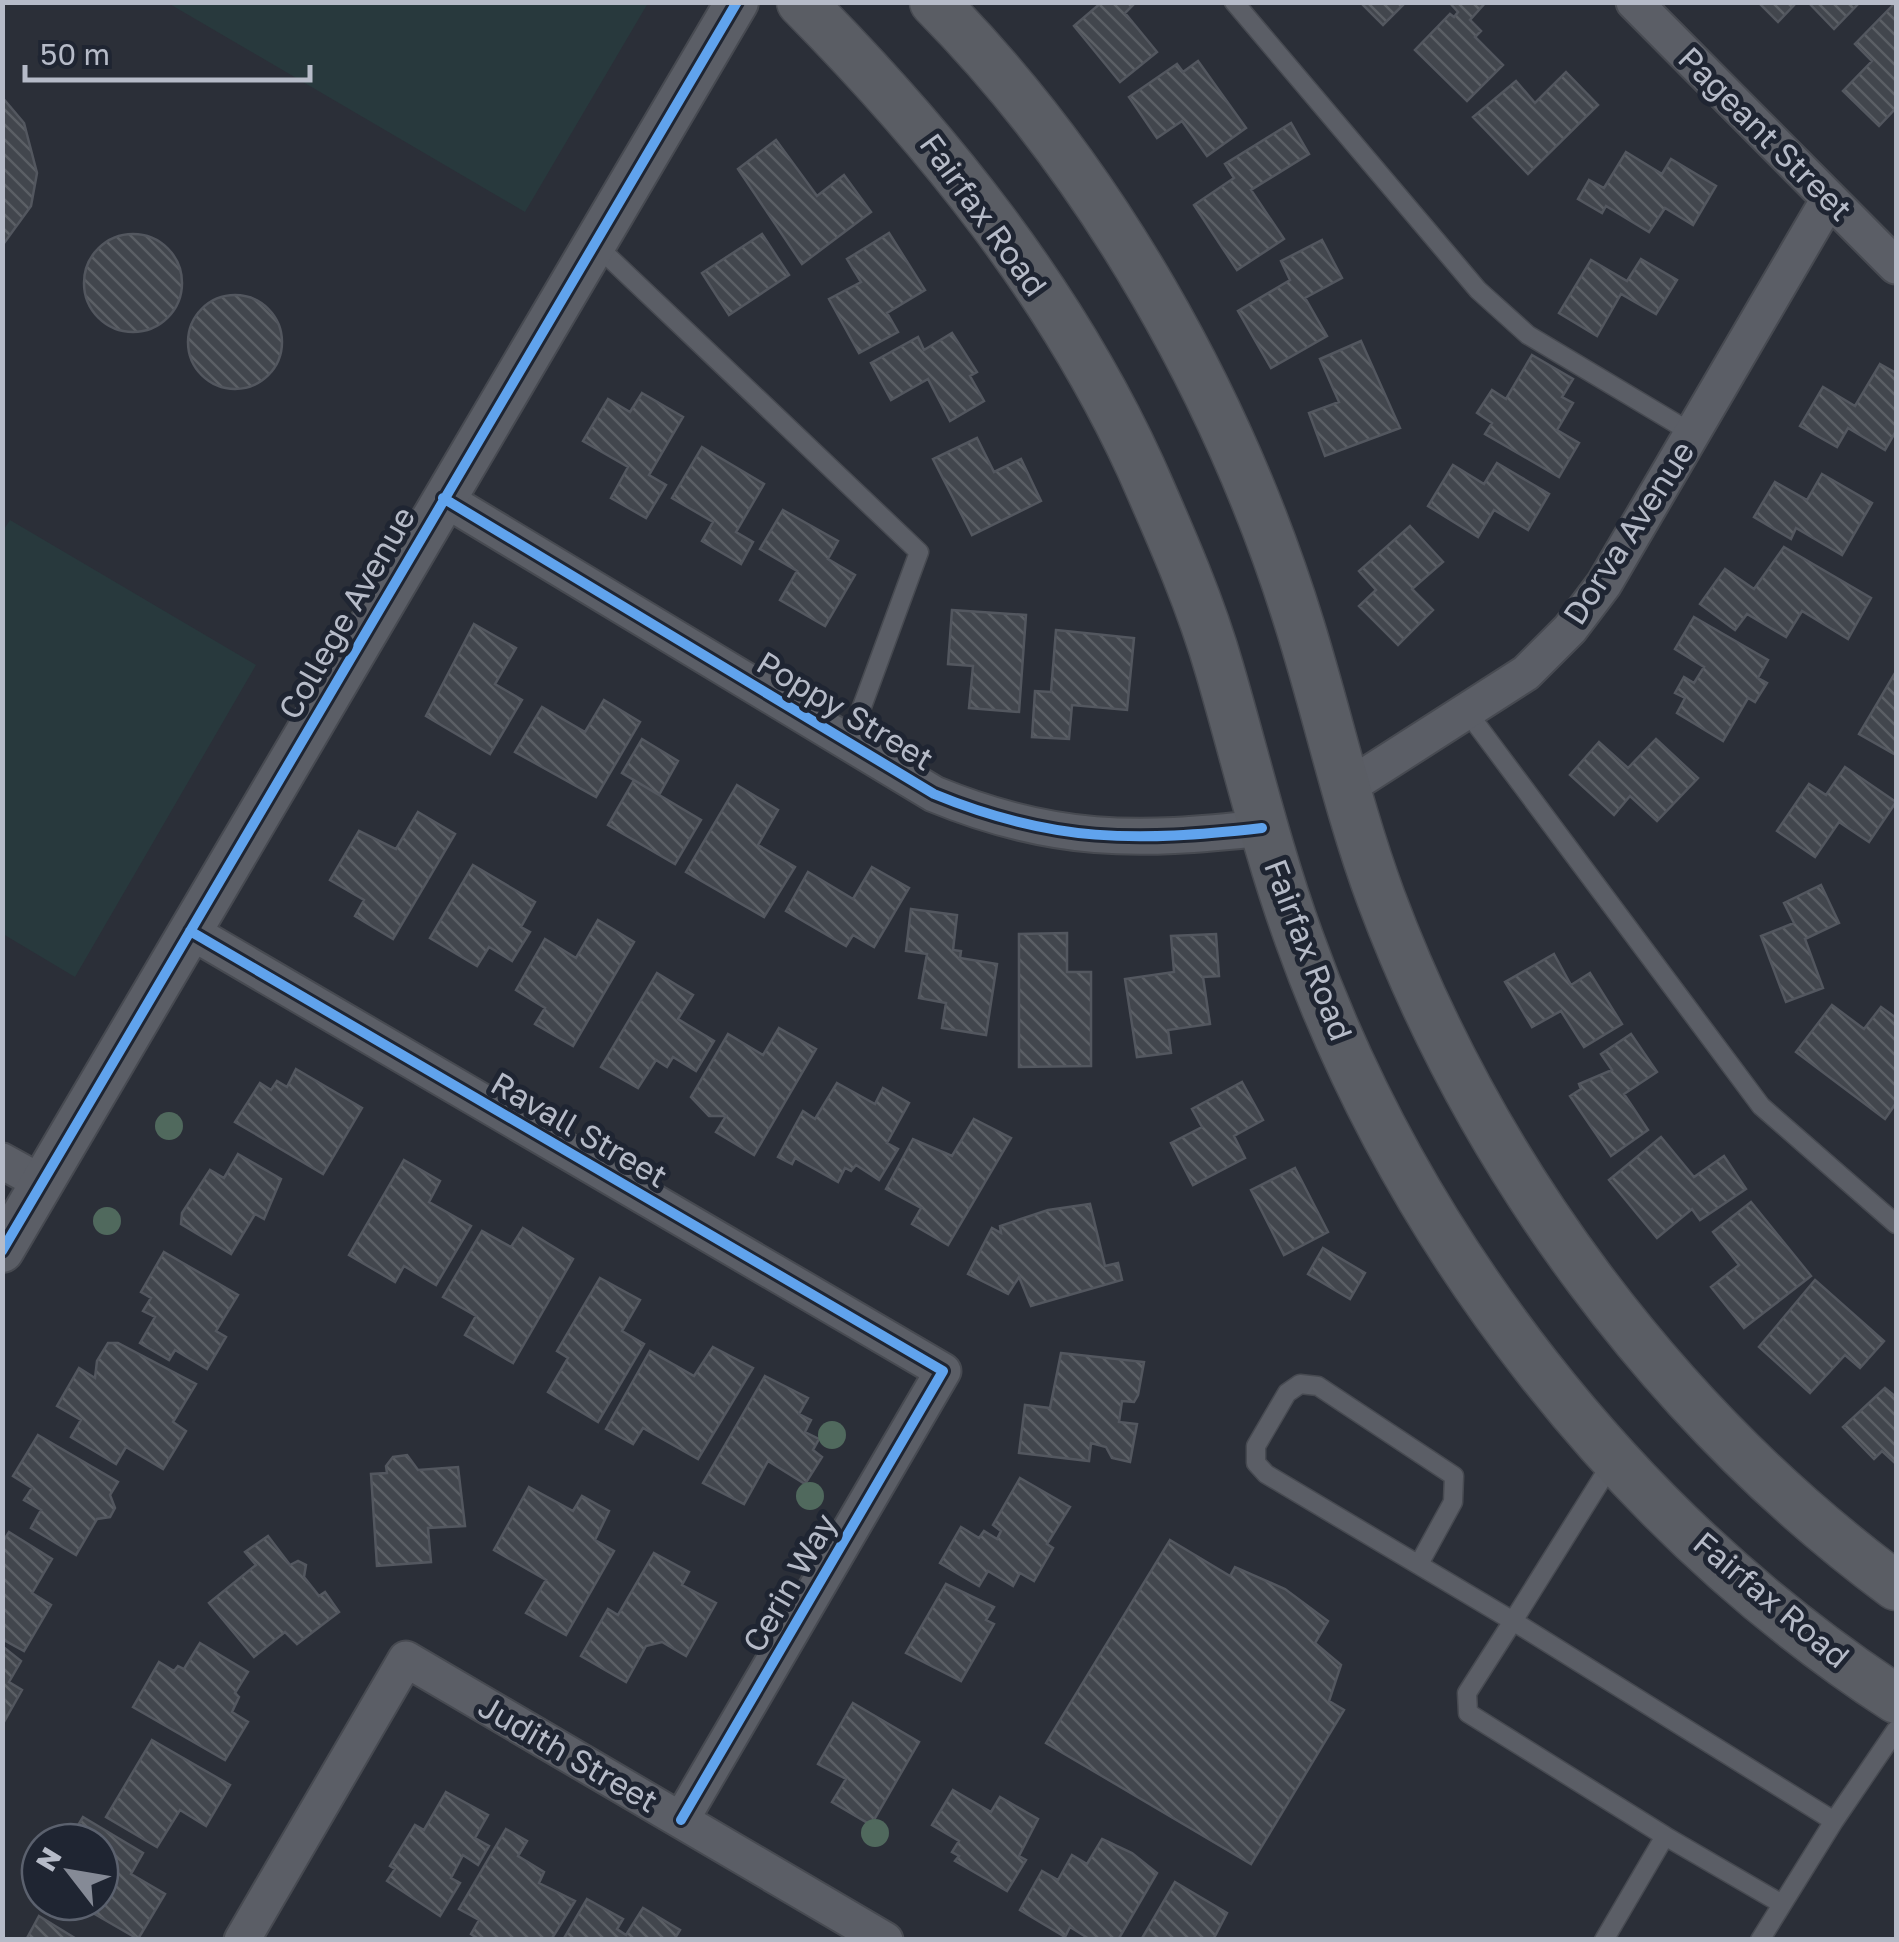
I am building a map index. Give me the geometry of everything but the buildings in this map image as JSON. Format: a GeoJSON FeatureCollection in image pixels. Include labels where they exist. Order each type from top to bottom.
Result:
{"type":"FeatureCollection","features":[{"type":"Feature","properties":{"kind":"main road","name":"Fairfax Road"},"geometry":{"type":"LineString","coordinates":[[801,2],[878,80],[949,163],[1015,251],[1074,342],[1138,463],[1182,563],[1218,666],[1262,828],[1300,942],[1342,1044],[1390,1141],[1445,1235],[1506,1326],[1678,1523],[1780,1614],[1896,1700]]}},
{"type":"Feature","properties":{"kind":"main road"},"geometry":{"type":"LineString","coordinates":[[934,2],[1018,98],[1087,190],[1148,286],[1207,396],[1261,516],[1300,624],[1380,897],[1420,994],[1466,1087],[1568,1249],[1651,1357],[1741,1452],[1826,1531],[1896,1586]]}},
{"type":"Feature","properties":{"kind":"street","name":"College Avenue"},"geometry":{"type":"LineString","coordinates":[[2,1251],[736,2]]}},
{"type":"Feature","properties":{"kind":"street","name":"Pageant Street"},"geometry":{"type":"LineString","coordinates":[[1634,2],[1896,266]]}},
{"type":"Feature","properties":{"kind":"street","name":"Dorva Avenue"},"geometry":{"type":"LineString","coordinates":[[1346,788],[1526,673],[1570,628],[1604,584],[1830,199]]}},
{"type":"Feature","properties":{"kind":"street","name":"Poppy Street"},"geometry":{"type":"LineString","coordinates":[[444,498],[934,794],[992,818],[1054,832],[1116,838],[1262,828]]}},
{"type":"Feature","properties":{"kind":"street","name":"Ravall Street"},"geometry":{"type":"LineString","coordinates":[[190,931],[943,1372]]}},
{"type":"Feature","properties":{"kind":"street"},"geometry":{"type":"LineString","coordinates":[[2,1161],[42,1183]]}},
{"type":"Feature","properties":{"kind":"street","name":"Cerin Way"},"geometry":{"type":"LineString","coordinates":[[681,1820],[943,1372]]}},
{"type":"Feature","properties":{"kind":"street","name":"Judith Street"},"geometry":{"type":"LineString","coordinates":[[242,1940],[406,1659],[885,1940]]}},
{"type":"Feature","properties":{"kind":"lane"},"geometry":{"type":"LineString","coordinates":[[1234,2],[1478,290],[1528,335],[1692,433]]}},
{"type":"Feature","properties":{"kind":"lane"},"geometry":{"type":"LineString","coordinates":[[594,243],[919,552],[849,742]]}},
{"type":"Feature","properties":{"kind":"lane"},"geometry":{"type":"LineString","coordinates":[[1468,713],[1760,1106],[1896,1224]]}},
{"type":"Feature","properties":{"kind":"lane"},"geometry":{"type":"LineString","coordinates":[[1419,1564],[1453,1502],[1454,1476],[1318,1386],[1300,1384],[1287,1393],[1256,1446],[1256,1462],[1266,1474],[1513,1620],[1834,1821]]}},
{"type":"Feature","properties":{"kind":"lane"},"geometry":{"type":"LineString","coordinates":[[1616,1456],[1466,1694],[1468,1714],[1782,1904]]}},
{"type":"Feature","properties":{"kind":"lane"},"geometry":{"type":"LineString","coordinates":[[1760,1940],[1896,1730]]}},
{"type":"Feature","properties":{"kind":"lane"},"geometry":{"type":"LineString","coordinates":[[1604,1940],[1665,1836]]}},
{"type":"Feature","properties":{"kind":"shaded area"},"geometry":{"type":"Polygon","coordinates":[[[168,3],[648,3],[525,212],[168,3]]]}},
{"type":"Feature","properties":{"kind":"shaded area"},"geometry":{"type":"Polygon","coordinates":[[[10,520],[256,665],[75,977],[3,934],[2,532],[10,520]]]}},
{"type":"Feature","properties":{"kind":"cycle path"},"geometry":{"type":"LineString","coordinates":[[2,1251],[737,2]]}},
{"type":"Feature","properties":{"kind":"cycle path"},"geometry":{"type":"LineString","coordinates":[[443,498],[934,794],[1018,822],[1095,835],[1174,835],[1262,828]]}},
{"type":"Feature","properties":{"kind":"cycle path"},"geometry":{"type":"LineString","coordinates":[[190,931],[943,1371],[681,1820]]}}]}
